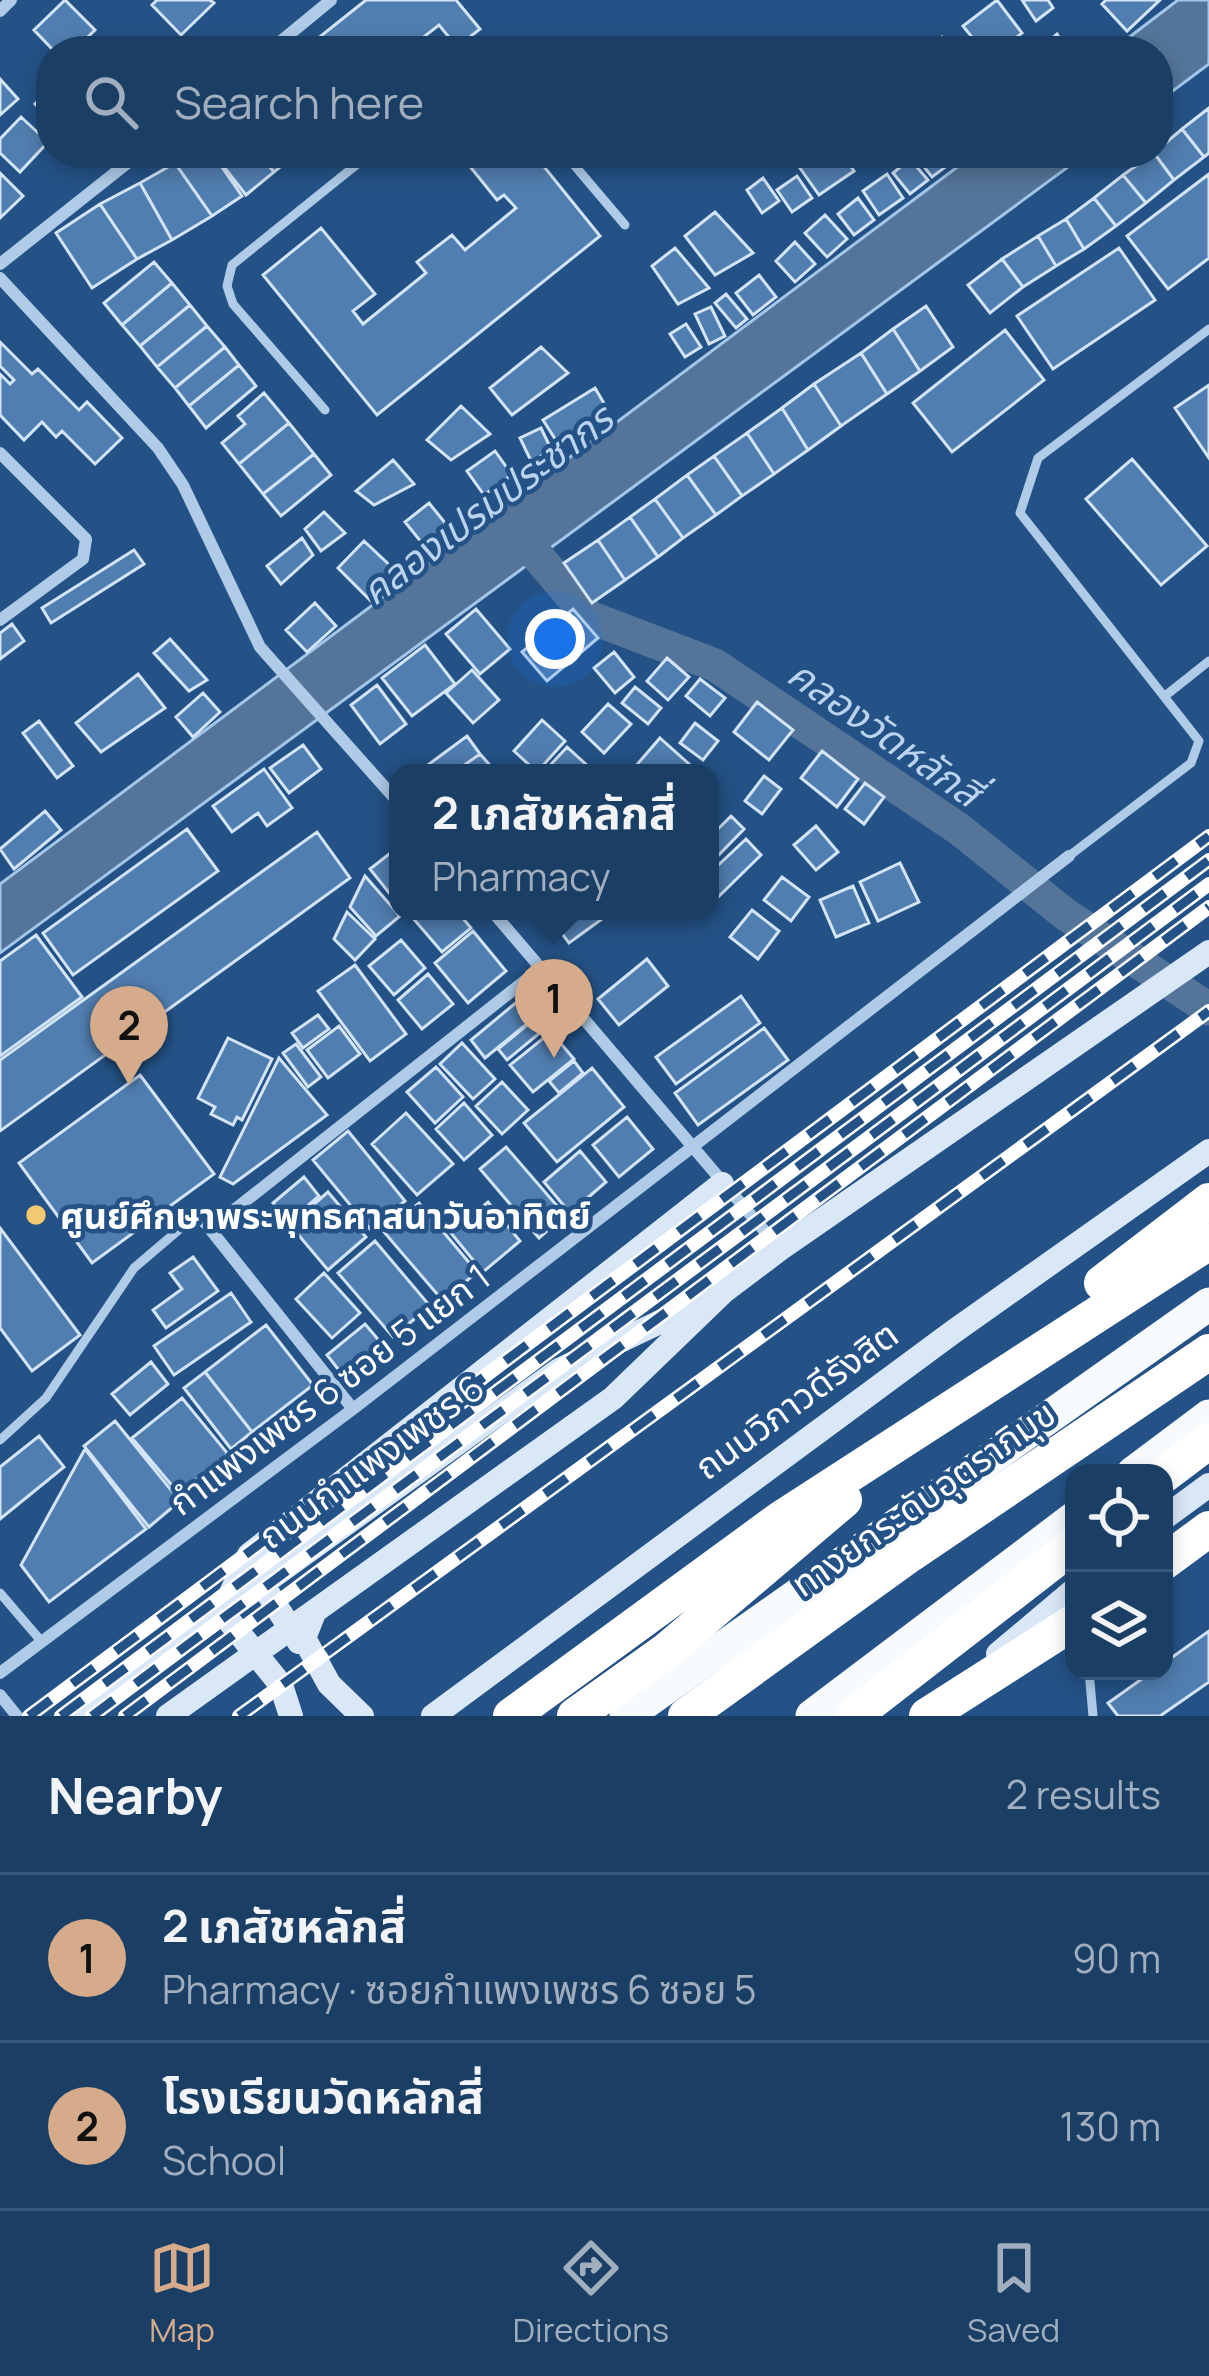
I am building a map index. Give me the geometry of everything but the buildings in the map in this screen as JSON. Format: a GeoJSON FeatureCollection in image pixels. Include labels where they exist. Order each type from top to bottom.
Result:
{"type":"FeatureCollection","features":[{"type":"Feature","properties":{"kind":"highway"},"geometry":{"type":"LineString","coordinates":[[575,1716],[666,1651],[1089,1293],[1209,1202]]}},
{"type":"Feature","properties":{"kind":"highway"},"geometry":{"type":"LineString","coordinates":[[512,1716],[782,1518],[1209,1242]]}},
{"type":"Feature","properties":{"kind":"highway"},"geometry":{"type":"LineString","coordinates":[[626,1716],[1209,1304]]}},
{"type":"Feature","properties":{"kind":"highway","name":"ทางยกระดับอุตราภิมุข"},"geometry":{"type":"LineString","coordinates":[[686,1716],[909,1556],[1209,1352]]}},
{"type":"Feature","properties":{"kind":"highway"},"geometry":{"type":"LineString","coordinates":[[1145,1464],[1209,1415]]}},
{"type":"Feature","properties":{"kind":"highway"},"geometry":{"type":"LineString","coordinates":[[1173,1468],[1209,1441]]}},
{"type":"Feature","properties":{"kind":"highway"},"geometry":{"type":"LineString","coordinates":[[812,1716],[1065,1525]]}},
{"type":"Feature","properties":{"kind":"highway"},"geometry":{"type":"LineString","coordinates":[[1173,1555],[1209,1529]]}},
{"type":"Feature","properties":{"kind":"highway"},"geometry":{"type":"LineString","coordinates":[[853,1716],[1065,1552]]}},
{"type":"Feature","properties":{"kind":"highway"},"geometry":{"type":"LineString","coordinates":[[927,1716],[1065,1608]]}},
{"type":"Feature","properties":{"kind":"main road","name":"ถนนกำแพงเพชร 6"},"geometry":{"type":"LineString","coordinates":[[168,1716],[613,1398],[723,1292],[780,1249],[1209,952]]}},
{"type":"Feature","properties":{"kind":"main road","name":"ถนนวิภาวดีรังสิต"},"geometry":{"type":"LineString","coordinates":[[433,1716],[953,1332],[1209,1151]]}},
{"type":"Feature","properties":{"kind":"main road"},"geometry":{"type":"LineString","coordinates":[[291,1716],[281,1685],[222,1612],[249,1555],[722,1184]]}},
{"type":"Feature","properties":{"kind":"main road","name":"ถนนกำแพงเพชร 6"},"geometry":{"type":"LineString","coordinates":[[79,1716],[559,1370],[723,1292]]}},
{"type":"Feature","properties":{"kind":"main road"},"geometry":{"type":"LineString","coordinates":[[1173,1511],[1209,1485]]}},
{"type":"Feature","properties":{"kind":"main road"},"geometry":{"type":"LineString","coordinates":[[262,1583],[314,1661],[362,1716]]}},
{"type":"Feature","properties":{"kind":"main road"},"geometry":{"type":"LineString","coordinates":[[314,1613],[304,1638],[314,1661]]}},
{"type":"Feature","properties":{"kind":"street"},"geometry":{"type":"LineString","coordinates":[[0,11],[11,0]]}},
{"type":"Feature","properties":{"kind":"street"},"geometry":{"type":"LineString","coordinates":[[289,36],[332,0]]}},
{"type":"Feature","properties":{"kind":"street"},"geometry":{"type":"LineString","coordinates":[[0,264],[121,168]]}},
{"type":"Feature","properties":{"kind":"street"},"geometry":{"type":"LineString","coordinates":[[0,278],[158,448],[183,485],[260,647],[389,792]]}},
{"type":"Feature","properties":{"kind":"street"},"geometry":{"type":"LineString","coordinates":[[0,453],[86,539],[83,559],[0,620]]}},
{"type":"Feature","properties":{"kind":"street","name":"กำแพงเพชร 6 ซอย 5 แยก 1"},"geometry":{"type":"LineString","coordinates":[[0,1673],[692,1150],[1069,856]]}},
{"type":"Feature","properties":{"kind":"street"},"geometry":{"type":"LineString","coordinates":[[500,920],[780,1249]]}},
{"type":"Feature","properties":{"kind":"street"},"geometry":{"type":"LineString","coordinates":[[353,1409],[210,1229],[541,968]]}},
{"type":"Feature","properties":{"kind":"street"},"geometry":{"type":"LineString","coordinates":[[0,1695],[17,1716]]}},
{"type":"Feature","properties":{"kind":"lane"},"geometry":{"type":"LineString","coordinates":[[325,410],[233,304],[227,286],[232,265],[344,168]]}},
{"type":"Feature","properties":{"kind":"lane"},"geometry":{"type":"LineString","coordinates":[[577,168],[625,225]]}},
{"type":"Feature","properties":{"kind":"lane"},"geometry":{"type":"LineString","coordinates":[[1069,856],[1191,763],[1199,741],[1020,514],[1038,458],[1209,328]]}},
{"type":"Feature","properties":{"kind":"lane"},"geometry":{"type":"LineString","coordinates":[[1165,696],[1209,661]]}},
{"type":"Feature","properties":{"kind":"lane"},"geometry":{"type":"LineString","coordinates":[[0,1440],[46,1398],[134,1268],[195,1216],[210,1229]]}},
{"type":"Feature","properties":{"kind":"lane"},"geometry":{"type":"LineString","coordinates":[[0,1592],[42,1642]]}},
{"type":"Feature","properties":{"kind":"lane"},"geometry":{"type":"LineString","coordinates":[[1090,1680],[1093,1716]]}},
{"type":"Feature","properties":{"kind":"water"},"geometry":{"type":"Polygon","coordinates":[[[1178,0],[1209,0],[1209,64],[1173,91],[1173,36],[1131,36],[1178,0]]]}},
{"type":"Feature","properties":{"kind":"water"},"geometry":{"type":"Polygon","coordinates":[[[956,168],[1067,168],[0,953],[0,884],[956,168]]]}},
{"type":"Feature","properties":{"kind":"waterway","name":"คลองวัดหลักสี่"},"geometry":{"type":"LineString","coordinates":[[517,532],[589,617],[715,665],[959,829],[1065,914],[1209,1009]]}},
{"type":"Feature","properties":{"kind":"railway"},"geometry":{"type":"LineString","coordinates":[[29,1716],[1209,836]]}},
{"type":"Feature","properties":{"kind":"railway"},"geometry":{"type":"LineString","coordinates":[[61,1716],[1209,860]]}},
{"type":"Feature","properties":{"kind":"railway"},"geometry":{"type":"LineString","coordinates":[[92,1716],[1209,884]]}},
{"type":"Feature","properties":{"kind":"railway"},"geometry":{"type":"LineString","coordinates":[[125,1716],[1209,907]]}},
{"type":"Feature","properties":{"kind":"railway"},"geometry":{"type":"LineString","coordinates":[[239,1716],[1209,1011]]}},
{"type":"Feature","properties":{"kind":"place","name":"2 เภสัชหลักสี่"},"geometry":{"type":"Point","coordinates":[554,1058]}},
{"type":"Feature","properties":{"kind":"place","name":"โรงเรียนวัดหลักสี่"},"geometry":{"type":"Point","coordinates":[129,1085]}},
{"type":"Feature","properties":{"kind":"place","name":"ศูนย์ศึกษาพระพุทธศาสนาวันอาทิตย์"},"geometry":{"type":"Point","coordinates":[36,1215]}},
{"type":"Feature","properties":{"kind":"water label","name":"คลองเปรมประชากร"},"geometry":{"type":"Point","coordinates":[486,504]}}]}
